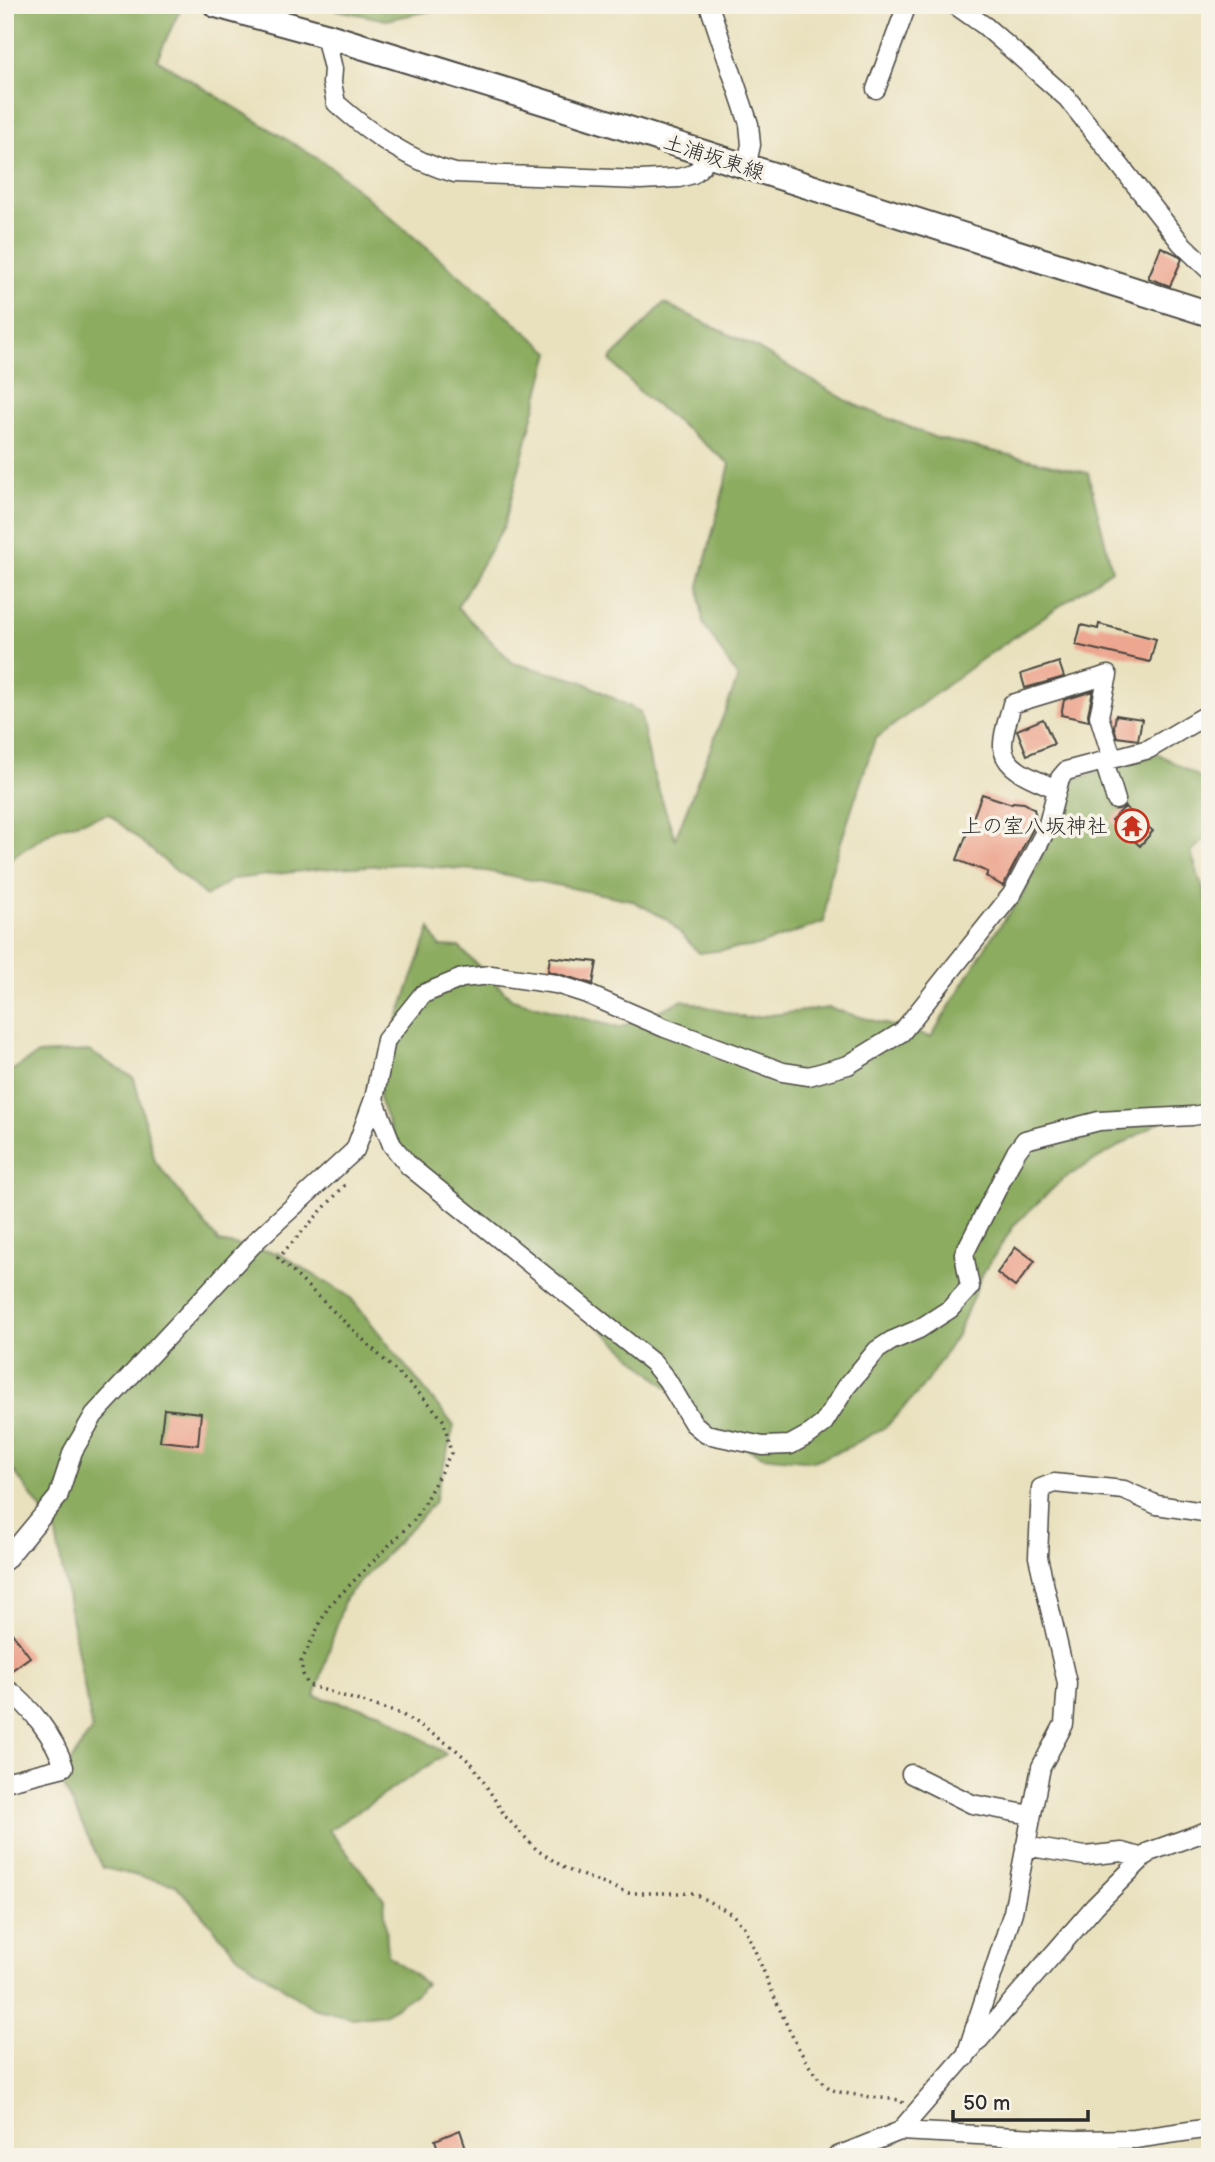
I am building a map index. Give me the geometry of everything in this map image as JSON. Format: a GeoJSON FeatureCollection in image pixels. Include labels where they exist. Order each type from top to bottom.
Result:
{"type":"FeatureCollection","features":[{"type":"Feature","properties":{"kind":"main road","name":"土浦坂東線"},"geometry":{"type":"LineString","coordinates":[[216,5],[325,35],[1210,314]]}},
{"type":"Feature","properties":{"kind":"street"},"geometry":{"type":"LineString","coordinates":[[709,5],[749,124],[751,145],[746,167]]}},
{"type":"Feature","properties":{"kind":"street"},"geometry":{"type":"LineString","coordinates":[[876,89],[907,5]]}},
{"type":"Feature","properties":{"kind":"street"},"geometry":{"type":"LineString","coordinates":[[955,5],[985,26],[1067,98],[1181,243],[1210,271]]}},
{"type":"Feature","properties":{"kind":"street"},"geometry":{"type":"LineString","coordinates":[[325,35],[333,69],[335,103],[386,143],[433,167],[455,173],[640,180],[679,178],[693,174],[702,166],[706,154]]}},
{"type":"Feature","properties":{"kind":"street"},"geometry":{"type":"LineString","coordinates":[[1057,789],[1012,765],[1005,755],[1003,747],[1012,704],[1108,675],[1099,716],[1116,800]]}},
{"type":"Feature","properties":{"kind":"street"},"geometry":{"type":"LineString","coordinates":[[5,1561],[58,1497],[73,1451],[94,1415],[258,1239],[355,1150],[374,1099],[386,1040],[423,994],[463,978],[491,975],[556,984],[783,1072],[809,1076],[848,1065],[902,1032],[1012,894],[1047,828],[1060,778],[1066,771],[1149,749],[1210,713]]}},
{"type":"Feature","properties":{"kind":"street"},"geometry":{"type":"LineString","coordinates":[[374,1099],[392,1145],[409,1166],[653,1363],[667,1380],[693,1423],[706,1434],[763,1446],[790,1445],[810,1434],[823,1423],[847,1386],[877,1350],[891,1340],[919,1329],[950,1309],[970,1287],[964,1254],[1016,1152],[1025,1140],[1099,1121],[1210,1113]]}},
{"type":"Feature","properties":{"kind":"street"},"geometry":{"type":"LineString","coordinates":[[965,2058],[1013,1912],[1041,1767],[1064,1724],[1067,1683],[1038,1557],[1041,1488],[1054,1483],[1124,1490],[1157,1505],[1210,1513]]}},
{"type":"Feature","properties":{"kind":"street"},"geometry":{"type":"LineString","coordinates":[[5,1687],[22,1700],[34,1716],[61,1756],[64,1767],[5,1782]]}},
{"type":"Feature","properties":{"kind":"street"},"geometry":{"type":"LineString","coordinates":[[911,1774],[972,1804],[1031,1815]]}},
{"type":"Feature","properties":{"kind":"street"},"geometry":{"type":"LineString","coordinates":[[900,2131],[1095,1906],[1149,1852],[1210,1830]]}},
{"type":"Feature","properties":{"kind":"street"},"geometry":{"type":"LineString","coordinates":[[1025,1846],[1085,1856],[1122,1852],[1143,1858]]}},
{"type":"Feature","properties":{"kind":"street"},"geometry":{"type":"LineString","coordinates":[[835,2157],[900,2131],[1077,2140],[1135,2138],[1210,2128]]}},
{"type":"Feature","properties":{"kind":"path"},"geometry":{"type":"LineString","coordinates":[[349,1181],[278,1258],[426,1399],[444,1421],[451,1452],[416,1518],[328,1607],[301,1662],[308,1685],[401,1714],[454,1748],[473,1765],[513,1825],[537,1850],[568,1870],[628,1892],[693,1893],[732,1914],[744,1927],[798,2048],[812,2071],[832,2090],[900,2100],[914,2115]]}},
{"type":"Feature","properties":{"kind":"green space"},"geometry":{"type":"Polygon","coordinates":[[[5,5],[185,5],[157,59],[331,167],[550,352],[504,526],[457,607],[513,663],[581,681],[640,712],[651,767],[675,839],[738,678],[703,623],[699,586],[730,464],[642,394],[610,360],[664,303],[755,347],[851,403],[936,438],[1088,473],[1112,570],[975,664],[875,739],[829,878],[824,922],[757,946],[699,953],[668,920],[631,900],[486,871],[401,864],[320,869],[233,879],[206,896],[109,814],[57,828],[5,862],[5,5]]]}},
{"type":"Feature","properties":{"kind":"green space"},"geometry":{"type":"Polygon","coordinates":[[[314,5],[459,5],[386,20],[314,5]]]}},
{"type":"Feature","properties":{"kind":"green space"},"geometry":{"type":"Polygon","coordinates":[[[1159,754],[1210,783],[1210,834],[1191,852],[1210,911],[1210,1101],[1177,1112],[1063,1179],[1015,1224],[983,1273],[957,1335],[923,1387],[887,1426],[849,1447],[814,1461],[762,1456],[719,1434],[410,1158],[393,1134],[379,1099],[381,1066],[430,928],[439,946],[459,947],[512,999],[619,1028],[683,1000],[746,1018],[829,1008],[931,1037],[991,938],[1024,893],[1055,828],[1069,781],[1159,754]]]}},
{"type":"Feature","properties":{"kind":"green space"},"geometry":{"type":"Polygon","coordinates":[[[89,1051],[134,1078],[155,1161],[219,1242],[278,1253],[350,1297],[454,1426],[434,1503],[345,1598],[315,1696],[382,1713],[446,1754],[329,1830],[384,1899],[388,1955],[426,1984],[384,2014],[353,2018],[313,2008],[238,1956],[176,1885],[103,1868],[60,1778],[92,1729],[55,1530],[5,1458],[5,1075],[38,1054],[89,1051]]]}},
{"type":"Feature","properties":{"kind":"building"},"geometry":{"type":"Polygon","coordinates":[[[1161,247],[1182,259],[1170,286],[1148,278],[1161,247]]]}},
{"type":"Feature","properties":{"kind":"building"},"geometry":{"type":"Polygon","coordinates":[[[1099,624],[1156,639],[1150,662],[1076,645],[1081,625],[1098,629],[1099,624]]]}},
{"type":"Feature","properties":{"kind":"building"},"geometry":{"type":"Polygon","coordinates":[[[1059,662],[1064,677],[1025,688],[1021,674],[1059,662]]]}},
{"type":"Feature","properties":{"kind":"building"},"geometry":{"type":"Polygon","coordinates":[[[1093,691],[1089,721],[1061,715],[1064,700],[1093,691]]]}},
{"type":"Feature","properties":{"kind":"building"},"geometry":{"type":"Polygon","coordinates":[[[1116,715],[1142,719],[1138,740],[1117,737],[1114,727],[1116,715]]]}},
{"type":"Feature","properties":{"kind":"building"},"geometry":{"type":"Polygon","coordinates":[[[1043,719],[1054,744],[1027,755],[1017,730],[1043,719]]]}},
{"type":"Feature","properties":{"kind":"building"},"geometry":{"type":"Polygon","coordinates":[[[982,794],[1012,804],[1024,803],[1034,809],[1037,821],[1003,886],[986,876],[988,872],[957,860],[982,794]]]}},
{"type":"Feature","properties":{"kind":"building","name":"上の室八坂神社"},"geometry":{"type":"Polygon","coordinates":[[[1125,807],[1153,831],[1140,846],[1111,820],[1125,807]]]}},
{"type":"Feature","properties":{"kind":"building"},"geometry":{"type":"Polygon","coordinates":[[[550,957],[597,962],[593,984],[548,971],[550,957]]]}},
{"type":"Feature","properties":{"kind":"building"},"geometry":{"type":"Polygon","coordinates":[[[1016,1247],[1035,1261],[1015,1287],[997,1273],[1016,1247]]]}},
{"type":"Feature","properties":{"kind":"building"},"geometry":{"type":"Polygon","coordinates":[[[164,1409],[201,1413],[198,1445],[160,1441],[164,1409]]]}},
{"type":"Feature","properties":{"kind":"building"},"geometry":{"type":"Polygon","coordinates":[[[13,1634],[30,1657],[5,1675],[5,1640],[13,1634]]]}},
{"type":"Feature","properties":{"kind":"building"},"geometry":{"type":"Polygon","coordinates":[[[460,2130],[469,2157],[441,2157],[435,2140],[460,2130]]]}},
{"type":"Feature","properties":{"kind":"place","name":"上の室八坂神社"},"geometry":{"type":"Point","coordinates":[1132,826]}}]}
